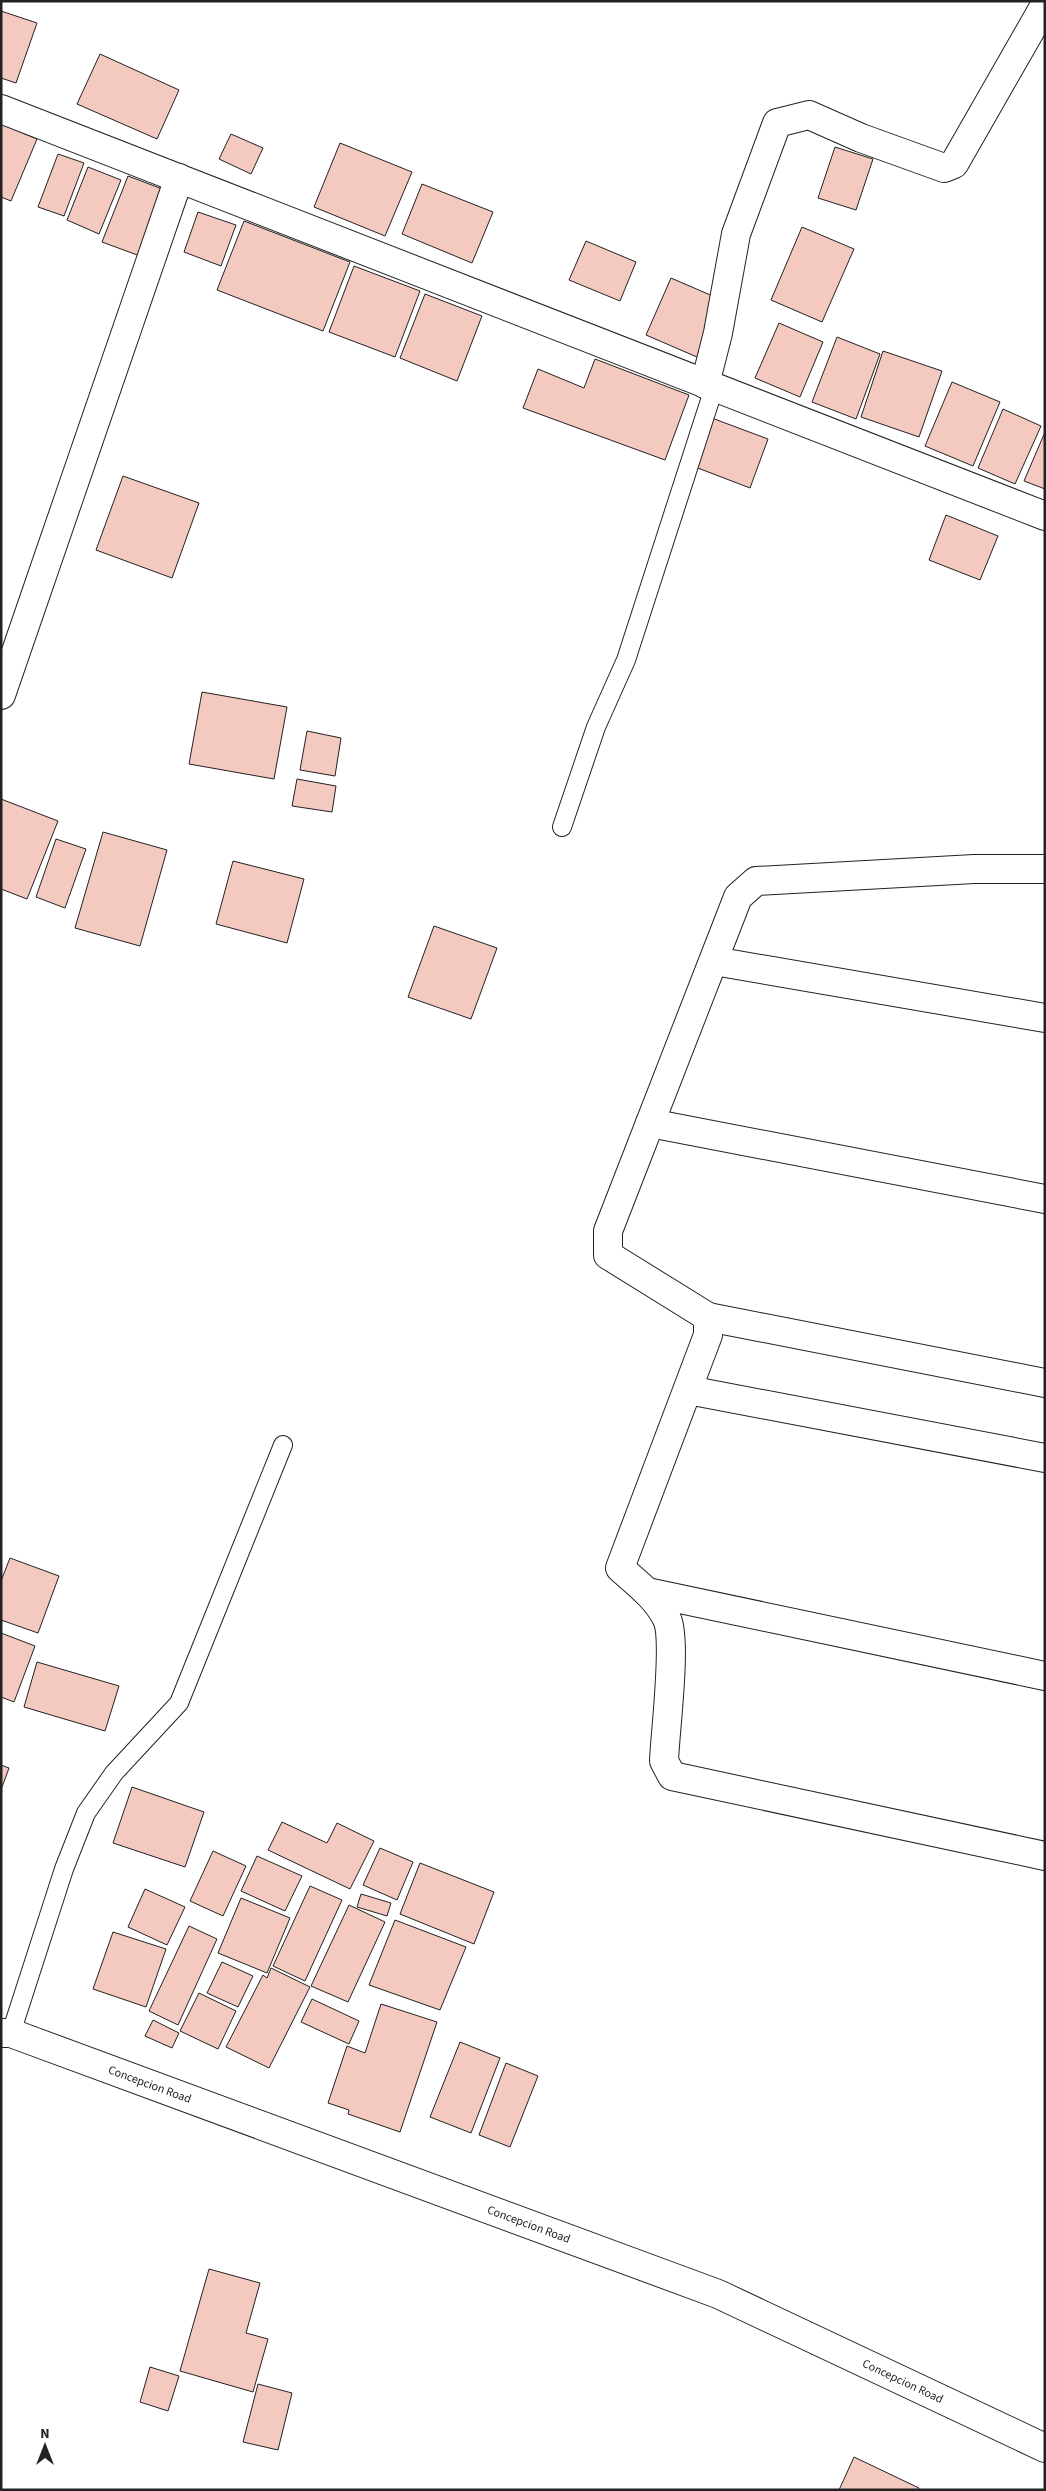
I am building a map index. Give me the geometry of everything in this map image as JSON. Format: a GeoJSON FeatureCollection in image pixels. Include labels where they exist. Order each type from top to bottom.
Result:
{"type":"FeatureCollection","features":[{"type":"Feature","properties":{"kind":"street"},"geometry":{"type":"LineString","coordinates":[[710,386],[736,234],[777,123],[809,116],[861,138],[944,168],[954,164],[1045,5]]}},
{"type":"Feature","properties":{"kind":"street"},"geometry":{"type":"LineString","coordinates":[[1,109],[1045,516]]}},
{"type":"Feature","properties":{"kind":"street"},"geometry":{"type":"LineString","coordinates":[[1,695],[178,178]]}},
{"type":"Feature","properties":{"kind":"street"},"geometry":{"type":"LineString","coordinates":[[1045,869],[974,869],[756,881],[738,897],[608,1231],[608,1255],[708,1317],[1045,1383]]}},
{"type":"Feature","properties":{"kind":"street"},"geometry":{"type":"LineString","coordinates":[[714,961],[1045,1018]]}},
{"type":"Feature","properties":{"kind":"street"},"geometry":{"type":"LineString","coordinates":[[650,1123],[1045,1199]]}},
{"type":"Feature","properties":{"kind":"street"},"geometry":{"type":"LineString","coordinates":[[708,1317],[708,1336],[620,1568],[647,1592],[667,1619],[671,1639],[664,1761],[672,1776],[1045,1856]]}},
{"type":"Feature","properties":{"kind":"street"},"geometry":{"type":"LineString","coordinates":[[688,1390],[1045,1458]]}},
{"type":"Feature","properties":{"kind":"street"},"geometry":{"type":"LineString","coordinates":[[647,1592],[1045,1676]]}},
{"type":"Feature","properties":{"kind":"street","name":"Concepcion Road"},"geometry":{"type":"LineString","coordinates":[[6,2033],[718,2294],[1045,2448]]}},
{"type":"Feature","properties":{"kind":"lane"},"geometry":{"type":"LineString","coordinates":[[562,827],[596,727],[626,660],[710,386]]}},
{"type":"Feature","properties":{"kind":"lane"},"geometry":{"type":"LineString","coordinates":[[6,2033],[64,1869],[86,1813],[114,1773],[178,1702],[283,1445]]}},
{"type":"Feature","properties":{"kind":"building"},"geometry":{"type":"Polygon","coordinates":[[[1,11],[37,23],[16,83],[1,78],[1,11]]]}},
{"type":"Feature","properties":{"kind":"building"},"geometry":{"type":"Polygon","coordinates":[[[100,54],[179,90],[157,139],[77,104],[100,54]]]}},
{"type":"Feature","properties":{"kind":"building"},"geometry":{"type":"Polygon","coordinates":[[[1,124],[37,139],[11,201],[1,197],[1,124]]]}},
{"type":"Feature","properties":{"kind":"building"},"geometry":{"type":"Polygon","coordinates":[[[231,134],[263,148],[251,174],[219,159],[231,134]]]}},
{"type":"Feature","properties":{"kind":"building"},"geometry":{"type":"Polygon","coordinates":[[[340,143],[412,172],[385,236],[314,207],[340,143]]]}},
{"type":"Feature","properties":{"kind":"building"},"geometry":{"type":"Polygon","coordinates":[[[835,147],[873,159],[856,210],[818,198],[835,147]]]}},
{"type":"Feature","properties":{"kind":"building"},"geometry":{"type":"Polygon","coordinates":[[[58,154],[84,163],[64,216],[38,207],[58,154]]]}},
{"type":"Feature","properties":{"kind":"building"},"geometry":{"type":"Polygon","coordinates":[[[88,167],[121,180],[99,234],[67,220],[88,167]]]}},
{"type":"Feature","properties":{"kind":"building"},"geometry":{"type":"Polygon","coordinates":[[[128,176],[165,190],[140,256],[102,242],[128,176]]]}},
{"type":"Feature","properties":{"kind":"building"},"geometry":{"type":"Polygon","coordinates":[[[422,184],[493,212],[472,263],[402,234],[422,184]]]}},
{"type":"Feature","properties":{"kind":"building"},"geometry":{"type":"Polygon","coordinates":[[[198,212],[236,225],[221,266],[184,252],[198,212]]]}},
{"type":"Feature","properties":{"kind":"building"},"geometry":{"type":"Polygon","coordinates":[[[244,221],[350,262],[323,331],[217,290],[244,221]]]}},
{"type":"Feature","properties":{"kind":"building"},"geometry":{"type":"Polygon","coordinates":[[[802,227],[854,249],[822,322],[771,300],[802,227]]]}},
{"type":"Feature","properties":{"kind":"building"},"geometry":{"type":"Polygon","coordinates":[[[586,241],[636,262],[620,301],[569,280],[586,241]]]}},
{"type":"Feature","properties":{"kind":"building"},"geometry":{"type":"Polygon","coordinates":[[[354,266],[420,291],[395,357],[329,332],[354,266]]]}},
{"type":"Feature","properties":{"kind":"building"},"geometry":{"type":"Polygon","coordinates":[[[671,278],[722,300],[697,357],[646,335],[671,278]]]}},
{"type":"Feature","properties":{"kind":"building"},"geometry":{"type":"Polygon","coordinates":[[[425,294],[482,316],[457,381],[400,358],[425,294]]]}},
{"type":"Feature","properties":{"kind":"building"},"geometry":{"type":"Polygon","coordinates":[[[779,323],[823,342],[800,397],[755,378],[779,323]]]}},
{"type":"Feature","properties":{"kind":"building"},"geometry":{"type":"Polygon","coordinates":[[[837,337],[880,354],[856,419],[812,402],[837,337]]]}},
{"type":"Feature","properties":{"kind":"building"},"geometry":{"type":"Polygon","coordinates":[[[883,351],[942,371],[919,437],[861,417],[883,351]]]}},
{"type":"Feature","properties":{"kind":"building"},"geometry":{"type":"Polygon","coordinates":[[[595,359],[689,395],[665,460],[523,408],[538,369],[584,388],[595,359]]]}},
{"type":"Feature","properties":{"kind":"building"},"geometry":{"type":"Polygon","coordinates":[[[952,382],[1000,402],[973,466],[925,446],[952,382]]]}},
{"type":"Feature","properties":{"kind":"building"},"geometry":{"type":"Polygon","coordinates":[[[1003,409],[1041,426],[1015,484],[978,468],[1003,409]]]}},
{"type":"Feature","properties":{"kind":"building"},"geometry":{"type":"Polygon","coordinates":[[[709,417],[768,439],[750,488],[690,465],[709,417]]]}},
{"type":"Feature","properties":{"kind":"building"},"geometry":{"type":"Polygon","coordinates":[[[1045,432],[1045,489],[1024,481],[1045,432]]]}},
{"type":"Feature","properties":{"kind":"building"},"geometry":{"type":"Polygon","coordinates":[[[123,476],[199,503],[172,578],[96,550],[123,476]]]}},
{"type":"Feature","properties":{"kind":"building"},"geometry":{"type":"Polygon","coordinates":[[[946,515],[998,536],[980,580],[929,560],[946,515]]]}},
{"type":"Feature","properties":{"kind":"building"},"geometry":{"type":"Polygon","coordinates":[[[202,692],[287,707],[274,779],[189,764],[202,692]]]}},
{"type":"Feature","properties":{"kind":"building"},"geometry":{"type":"Polygon","coordinates":[[[307,731],[341,738],[335,776],[300,770],[307,731]]]}},
{"type":"Feature","properties":{"kind":"building"},"geometry":{"type":"Polygon","coordinates":[[[297,779],[336,786],[332,812],[292,806],[297,779]]]}},
{"type":"Feature","properties":{"kind":"building"},"geometry":{"type":"Polygon","coordinates":[[[1,799],[58,821],[27,899],[1,889],[1,799]]]}},
{"type":"Feature","properties":{"kind":"building"},"geometry":{"type":"Polygon","coordinates":[[[103,832],[167,850],[140,946],[75,928],[103,832]]]}},
{"type":"Feature","properties":{"kind":"building"},"geometry":{"type":"Polygon","coordinates":[[[56,839],[86,849],[65,908],[36,897],[56,839]]]}},
{"type":"Feature","properties":{"kind":"building"},"geometry":{"type":"Polygon","coordinates":[[[233,861],[304,879],[287,943],[216,924],[233,861]]]}},
{"type":"Feature","properties":{"kind":"building"},"geometry":{"type":"Polygon","coordinates":[[[434,926],[497,948],[471,1019],[408,997],[434,926]]]}},
{"type":"Feature","properties":{"kind":"building"},"geometry":{"type":"Polygon","coordinates":[[[10,1558],[59,1576],[38,1633],[1,1620],[1,1581],[10,1558]]]}},
{"type":"Feature","properties":{"kind":"building"},"geometry":{"type":"Polygon","coordinates":[[[1,1633],[35,1646],[14,1702],[1,1697],[1,1633]]]}},
{"type":"Feature","properties":{"kind":"building"},"geometry":{"type":"Polygon","coordinates":[[[37,1662],[119,1686],[105,1731],[24,1707],[37,1662]]]}},
{"type":"Feature","properties":{"kind":"building"},"geometry":{"type":"Polygon","coordinates":[[[1,1765],[9,1768],[1,1790],[1,1765]]]}},
{"type":"Feature","properties":{"kind":"building"},"geometry":{"type":"Polygon","coordinates":[[[132,1787],[204,1812],[185,1867],[113,1843],[132,1787]]]}},
{"type":"Feature","properties":{"kind":"building"},"geometry":{"type":"Polygon","coordinates":[[[282,1822],[327,1843],[337,1823],[374,1841],[350,1889],[268,1850],[282,1822]]]}},
{"type":"Feature","properties":{"kind":"building"},"geometry":{"type":"Polygon","coordinates":[[[380,1848],[413,1862],[397,1900],[363,1885],[380,1848]]]}},
{"type":"Feature","properties":{"kind":"building"},"geometry":{"type":"Polygon","coordinates":[[[213,1851],[246,1866],[223,1916],[190,1901],[213,1851]]]}},
{"type":"Feature","properties":{"kind":"building"},"geometry":{"type":"Polygon","coordinates":[[[257,1856],[302,1876],[285,1911],[241,1891],[257,1856]]]}},
{"type":"Feature","properties":{"kind":"building"},"geometry":{"type":"Polygon","coordinates":[[[420,1863],[494,1892],[474,1944],[400,1914],[420,1863]]]}},
{"type":"Feature","properties":{"kind":"building"},"geometry":{"type":"Polygon","coordinates":[[[310,1886],[342,1900],[305,1981],[273,1966],[310,1886]]]}},
{"type":"Feature","properties":{"kind":"building"},"geometry":{"type":"Polygon","coordinates":[[[145,1889],[185,1907],[167,1945],[128,1927],[145,1889]]]}},
{"type":"Feature","properties":{"kind":"building"},"geometry":{"type":"Polygon","coordinates":[[[361,1894],[391,1903],[387,1916],[357,1907],[361,1894]]]}},
{"type":"Feature","properties":{"kind":"building"},"geometry":{"type":"Polygon","coordinates":[[[241,1898],[290,1918],[267,1973],[218,1953],[241,1898]]]}},
{"type":"Feature","properties":{"kind":"building"},"geometry":{"type":"Polygon","coordinates":[[[349,1905],[385,1922],[348,2002],[311,1986],[349,1905]]]}},
{"type":"Feature","properties":{"kind":"building"},"geometry":{"type":"Polygon","coordinates":[[[395,1920],[466,1947],[440,2010],[369,1985],[395,1920]]]}},
{"type":"Feature","properties":{"kind":"building"},"geometry":{"type":"Polygon","coordinates":[[[189,1926],[217,1939],[178,2025],[149,2011],[189,1926]]]}},
{"type":"Feature","properties":{"kind":"building"},"geometry":{"type":"Polygon","coordinates":[[[113,1932],[166,1949],[146,2007],[93,1989],[113,1932]]]}},
{"type":"Feature","properties":{"kind":"building"},"geometry":{"type":"Polygon","coordinates":[[[222,1962],[253,1976],[238,2007],[207,1993],[222,1962]]]}},
{"type":"Feature","properties":{"kind":"building"},"geometry":{"type":"Polygon","coordinates":[[[271,1968],[310,1987],[269,2068],[226,2047],[263,1975],[267,1978],[271,1968]]]}},
{"type":"Feature","properties":{"kind":"building"},"geometry":{"type":"Polygon","coordinates":[[[199,1993],[236,2011],[218,2049],[180,2031],[199,1993]]]}},
{"type":"Feature","properties":{"kind":"building"},"geometry":{"type":"Polygon","coordinates":[[[312,1999],[359,2021],[349,2044],[301,2022],[312,1999]]]}},
{"type":"Feature","properties":{"kind":"building"},"geometry":{"type":"Polygon","coordinates":[[[381,2004],[437,2022],[400,2132],[348,2114],[349,2110],[328,2103],[347,2046],[365,2053],[381,2004]]]}},
{"type":"Feature","properties":{"kind":"building"},"geometry":{"type":"Polygon","coordinates":[[[153,2020],[179,2033],[172,2048],[145,2036],[153,2020]]]}},
{"type":"Feature","properties":{"kind":"building"},"geometry":{"type":"Polygon","coordinates":[[[460,2042],[500,2058],[471,2133],[430,2117],[460,2042]]]}},
{"type":"Feature","properties":{"kind":"building"},"geometry":{"type":"Polygon","coordinates":[[[506,2063],[538,2076],[510,2147],[479,2135],[506,2063]]]}},
{"type":"Feature","properties":{"kind":"building"},"geometry":{"type":"Polygon","coordinates":[[[209,2269],[260,2283],[246,2333],[268,2339],[253,2392],[180,2371],[209,2269]]]}},
{"type":"Feature","properties":{"kind":"building"},"geometry":{"type":"Polygon","coordinates":[[[150,2367],[179,2376],[168,2411],[140,2402],[150,2367]]]}},
{"type":"Feature","properties":{"kind":"building"},"geometry":{"type":"Polygon","coordinates":[[[258,2384],[292,2393],[278,2450],[243,2442],[258,2384]]]}},
{"type":"Feature","properties":{"kind":"building"},"geometry":{"type":"Polygon","coordinates":[[[854,2457],[919,2488],[918,2490],[839,2490],[854,2457]]]}}]}
